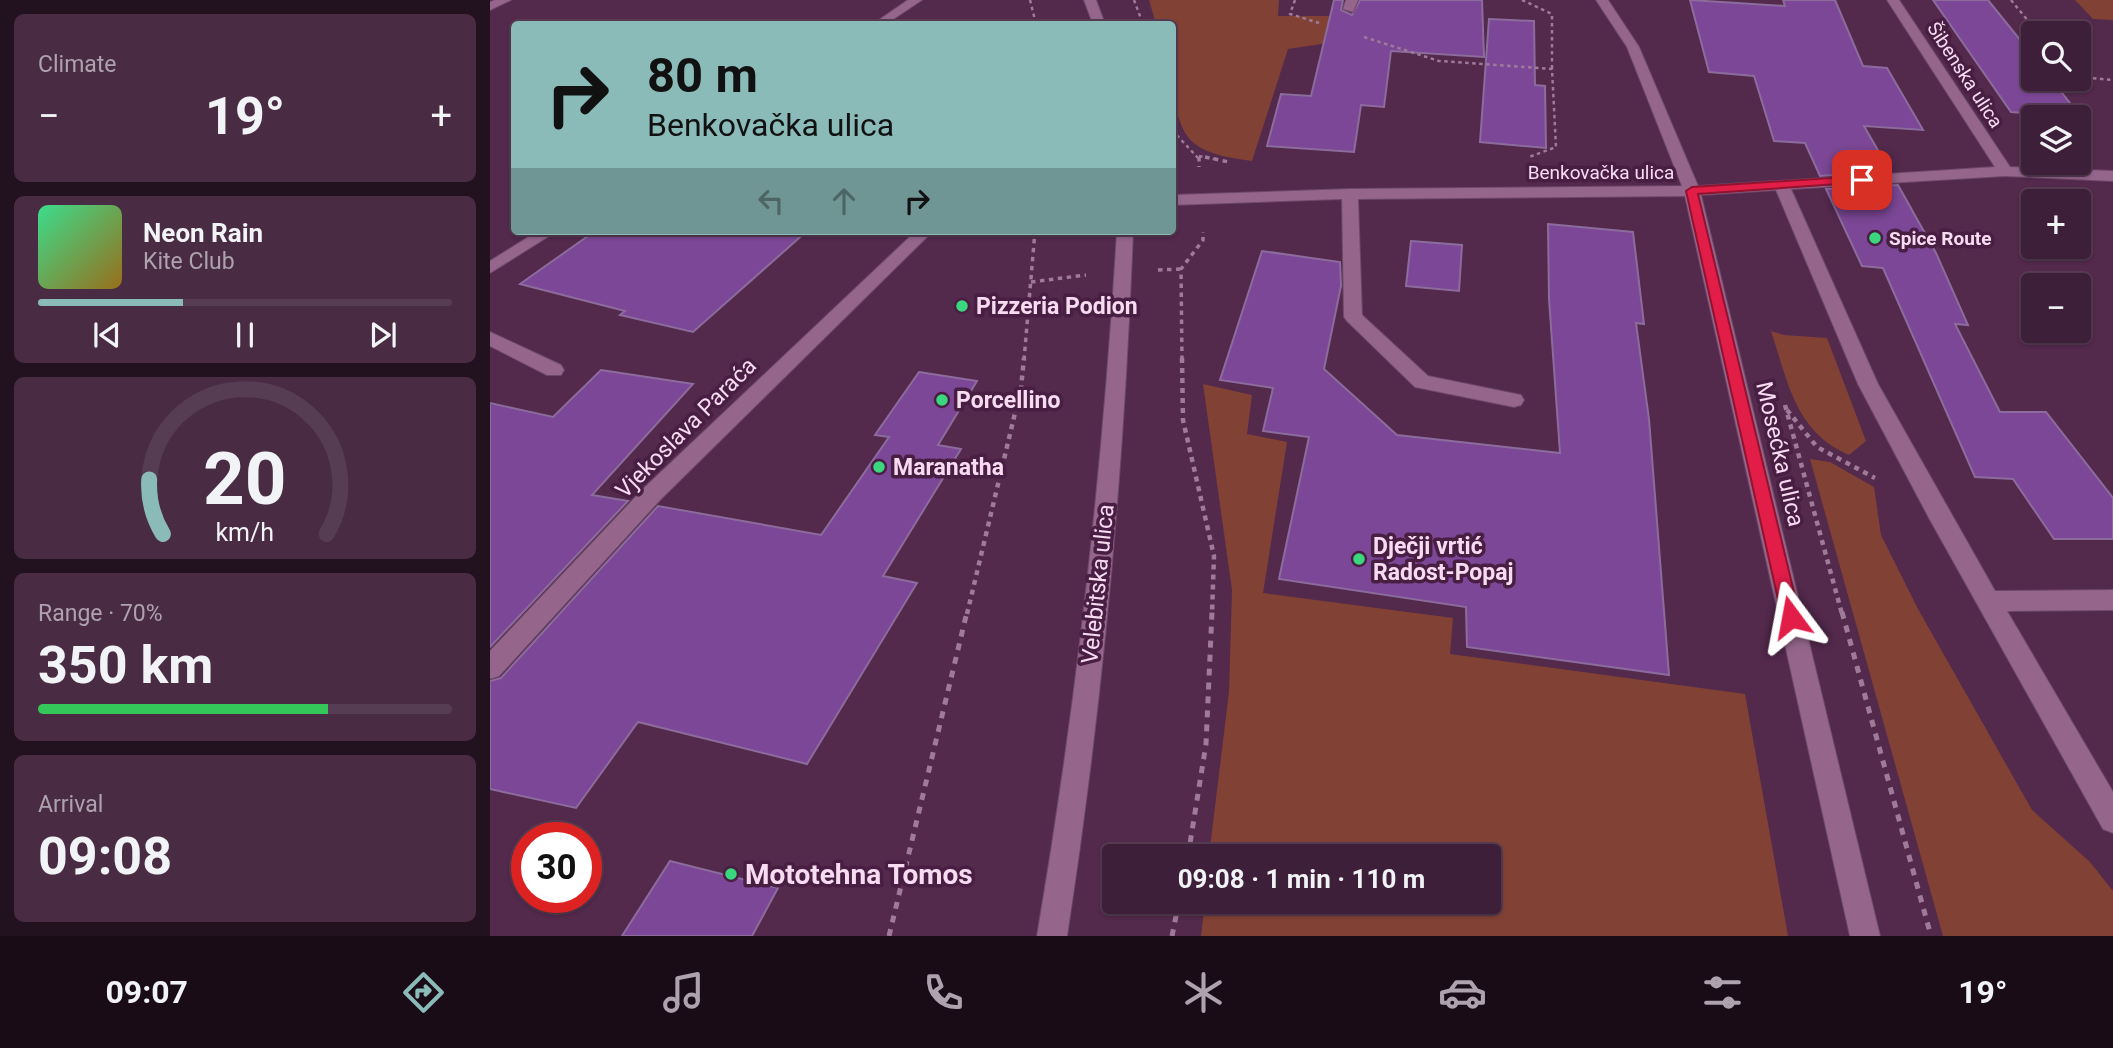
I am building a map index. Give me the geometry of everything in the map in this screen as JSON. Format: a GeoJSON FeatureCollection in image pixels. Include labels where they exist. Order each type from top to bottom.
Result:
{"type":"FeatureCollection","features":[{"type":"Feature","properties":{"kind":"street"},"geometry":{"type":"LineString","coordinates":[[490,6],[505,0]]}},
{"type":"Feature","properties":{"kind":"street"},"geometry":{"type":"LineString","coordinates":[[883,21],[916,0]]}},
{"type":"Feature","properties":{"kind":"street"},"geometry":{"type":"LineString","coordinates":[[1090,0],[1098,21]]}},
{"type":"Feature","properties":{"kind":"street","name":"Mosećka ulica"},"geometry":{"type":"LineString","coordinates":[[1602,0],[1633,47],[1692,191],[1865,936]]}},
{"type":"Feature","properties":{"kind":"street","name":"Šibenska ulica"},"geometry":{"type":"LineString","coordinates":[[1893,0],[2005,171]]}},
{"type":"Feature","properties":{"kind":"street","name":"Benkovačka ulica"},"geometry":{"type":"LineString","coordinates":[[1176,200],[1350,194],[1692,191],[2005,171],[2113,176]]}},
{"type":"Feature","properties":{"kind":"street"},"geometry":{"type":"LineString","coordinates":[[1781,184],[1868,384],[2113,819]]}},
{"type":"Feature","properties":{"kind":"street"},"geometry":{"type":"LineString","coordinates":[[1350,194],[1353,317],[1422,382],[1514,400]]}},
{"type":"Feature","properties":{"kind":"street"},"geometry":{"type":"LineString","coordinates":[[490,268],[543,235]]}},
{"type":"Feature","properties":{"kind":"street","name":"Vjekoslava Paraća"},"geometry":{"type":"LineString","coordinates":[[490,668],[652,494],[921,235]]}},
{"type":"Feature","properties":{"kind":"street","name":"Velebitska ulica"},"geometry":{"type":"LineString","coordinates":[[1052,936],[1071,829],[1100,565],[1116,395],[1125,235]]}},
{"type":"Feature","properties":{"kind":"street"},"geometry":{"type":"LineString","coordinates":[[490,338],[554,370]]}},
{"type":"Feature","properties":{"kind":"street"},"geometry":{"type":"LineString","coordinates":[[1989,601],[2113,600]]}},
{"type":"Feature","properties":{"kind":"path"},"geometry":{"type":"LineString","coordinates":[[1030,0],[1035,21]]}},
{"type":"Feature","properties":{"kind":"path"},"geometry":{"type":"LineString","coordinates":[[1134,0],[1142,21]]}},
{"type":"Feature","properties":{"kind":"path"},"geometry":{"type":"LineString","coordinates":[[1290,13],[1295,0]]}},
{"type":"Feature","properties":{"kind":"path"},"geometry":{"type":"LineString","coordinates":[[1522,0],[1552,14],[1556,147],[1519,161],[1533,192]]}},
{"type":"Feature","properties":{"kind":"path"},"geometry":{"type":"LineString","coordinates":[[2011,0],[2028,21]]}},
{"type":"Feature","properties":{"kind":"path"},"geometry":{"type":"LineString","coordinates":[[1409,51],[1439,61],[1552,69]]}},
{"type":"Feature","properties":{"kind":"path"},"geometry":{"type":"LineString","coordinates":[[2091,78],[2113,80]]}},
{"type":"Feature","properties":{"kind":"path"},"geometry":{"type":"LineString","coordinates":[[1176,135],[1199,156],[1203,240],[1181,270],[1183,420],[1213,556],[1206,744],[1190,844]]}},
{"type":"Feature","properties":{"kind":"path"},"geometry":{"type":"LineString","coordinates":[[889,936],[1021,388],[1035,235]]}},
{"type":"Feature","properties":{"kind":"path"},"geometry":{"type":"LineString","coordinates":[[1782,395],[1930,936]]}},
{"type":"Feature","properties":{"kind":"path"},"geometry":{"type":"LineString","coordinates":[[1785,408],[1817,447],[1880,481]]}},
{"type":"Feature","properties":{"kind":"path"},"geometry":{"type":"LineString","coordinates":[[1172,936],[1176,914]]}},
{"type":"Feature","properties":{"kind":"shaded area"},"geometry":{"type":"Polygon","coordinates":[[[1149,0],[1279,0],[1278,16],[1336,16],[1349,40],[1288,49],[1252,161],[1215,154],[1195,144],[1186,134],[1176,106],[1176,21],[1155,21],[1149,0]]]}},
{"type":"Feature","properties":{"kind":"shaded area"},"geometry":{"type":"Polygon","coordinates":[[[2075,0],[2113,0],[2113,20],[2093,19],[2075,0]]]}},
{"type":"Feature","properties":{"kind":"shaded area"},"geometry":{"type":"Polygon","coordinates":[[[1771,331],[1784,335],[1827,338],[1866,441],[1849,455],[1816,433],[1805,419],[1789,387],[1771,331]]]}},
{"type":"Feature","properties":{"kind":"shaded area"},"geometry":{"type":"Polygon","coordinates":[[[1203,384],[1252,395],[1247,434],[1287,442],[1263,593],[1453,618],[1450,654],[1745,694],[1788,936],[1201,936],[1204,914],[1501,914],[1501,844],[1210,844],[1229,692],[1232,590],[1203,384]]]}},
{"type":"Feature","properties":{"kind":"shaded area"},"geometry":{"type":"Polygon","coordinates":[[[1810,459],[1830,462],[1874,487],[1881,535],[1918,609],[2032,810],[2090,862],[2113,891],[2113,936],[1943,936],[1810,459]]]}},
{"type":"Feature","properties":{"kind":"building"},"geometry":{"type":"Polygon","coordinates":[[[1334,0],[1343,0],[1341,10],[1352,15],[1360,0],[1482,0],[1484,57],[1391,51],[1384,107],[1361,105],[1354,152],[1267,146],[1281,94],[1311,96],[1334,0]]]}},
{"type":"Feature","properties":{"kind":"building"},"geometry":{"type":"Polygon","coordinates":[[[1690,0],[1785,6],[1783,0],[1835,0],[1863,66],[1887,68],[1923,130],[1864,126],[1890,171],[1820,176],[1805,143],[1774,141],[1754,76],[1709,72],[1690,0]]]}},
{"type":"Feature","properties":{"kind":"building"},"geometry":{"type":"Polygon","coordinates":[[[1933,0],[1988,0],[2021,41],[2021,91],[2060,91],[2072,105],[2021,105],[2021,113],[2011,112],[1933,0]]]}},
{"type":"Feature","properties":{"kind":"building"},"geometry":{"type":"Polygon","coordinates":[[[1489,19],[1534,21],[1535,85],[1545,86],[1546,148],[1480,142],[1489,19]]]}},
{"type":"Feature","properties":{"kind":"building"},"geometry":{"type":"Polygon","coordinates":[[[1898,185],[1936,253],[1968,325],[1955,324],[2000,412],[2046,412],[2113,498],[2113,539],[2054,539],[2013,479],[1975,477],[1883,268],[1862,266],[1826,189],[1898,185]]]}},
{"type":"Feature","properties":{"kind":"building"},"geometry":{"type":"Polygon","coordinates":[[[1548,224],[1633,232],[1644,324],[1636,323],[1649,419],[1669,675],[1467,647],[1466,607],[1279,579],[1309,437],[1263,431],[1273,388],[1220,380],[1262,251],[1340,262],[1341,286],[1324,369],[1397,435],[1560,453],[1549,299],[1548,224]]]}},
{"type":"Feature","properties":{"kind":"building"},"geometry":{"type":"Polygon","coordinates":[[[589,235],[802,235],[693,332],[620,315],[625,311],[520,284],[589,235]]]}},
{"type":"Feature","properties":{"kind":"building"},"geometry":{"type":"Polygon","coordinates":[[[1411,241],[1462,245],[1459,291],[1406,286],[1411,241]]]}},
{"type":"Feature","properties":{"kind":"building"},"geometry":{"type":"Polygon","coordinates":[[[601,370],[693,384],[592,495],[628,501],[490,647],[490,403],[553,417],[601,370]]]}},
{"type":"Feature","properties":{"kind":"building"},"geometry":{"type":"Polygon","coordinates":[[[919,372],[977,381],[938,445],[961,449],[883,576],[917,583],[807,764],[638,722],[576,808],[490,789],[490,681],[501,678],[658,506],[821,535],[889,437],[875,435],[919,372]]]}},
{"type":"Feature","properties":{"kind":"building"},"geometry":{"type":"Polygon","coordinates":[[[670,861],[778,888],[752,936],[622,936],[670,861]]]}},
{"type":"Feature","properties":{"kind":"place","name":"Spice Route"},"geometry":{"type":"Point","coordinates":[1875,238]}},
{"type":"Feature","properties":{"kind":"place","name":"Pizzeria Podion"},"geometry":{"type":"Point","coordinates":[962,306]}},
{"type":"Feature","properties":{"kind":"place","name":"Porcellino"},"geometry":{"type":"Point","coordinates":[942,400]}},
{"type":"Feature","properties":{"kind":"place","name":"Maranatha"},"geometry":{"type":"Point","coordinates":[879,467]}},
{"type":"Feature","properties":{"kind":"place","name":"Dječji vrtić Radost-Popaj"},"geometry":{"type":"Point","coordinates":[1359,559]}},
{"type":"Feature","properties":{"kind":"place","name":"Mototehna Tomos"},"geometry":{"type":"Point","coordinates":[731,874]}},
{"type":"Feature","properties":{"kind":"route"},"geometry":{"type":"LineString","coordinates":[[1791,617],[1692,191],[1862,180]]}}]}
